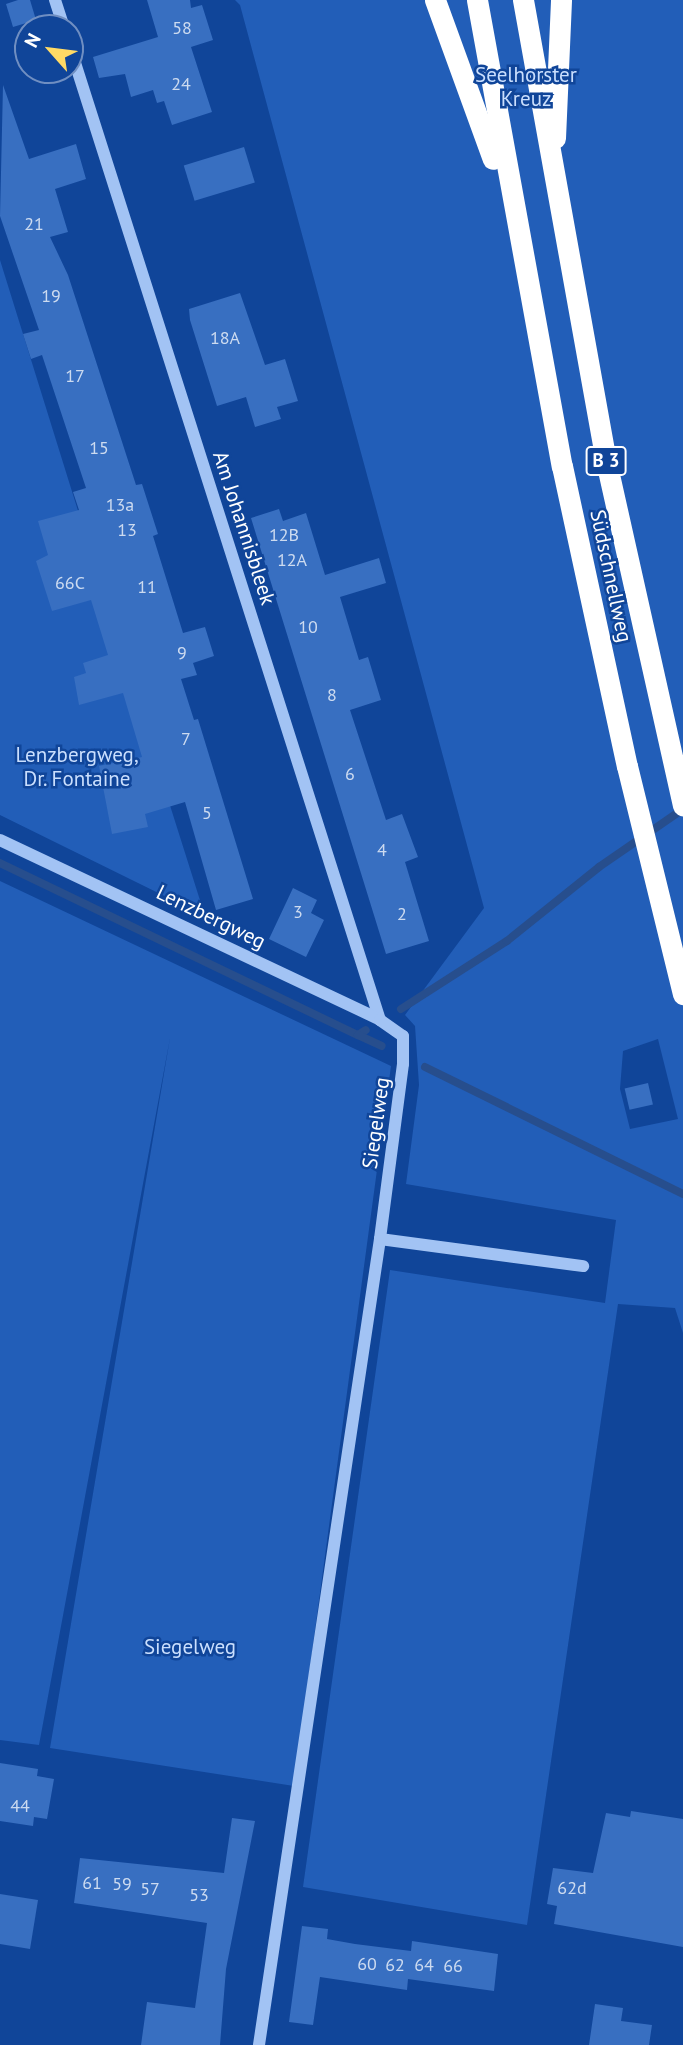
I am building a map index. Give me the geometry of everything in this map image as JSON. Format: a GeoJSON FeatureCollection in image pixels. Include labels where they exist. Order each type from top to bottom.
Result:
{"type":"FeatureCollection","features":[{"type":"Feature","properties":{"kind":"highway","name":"B 3"},"geometry":{"type":"LineString","coordinates":[[435,0],[515,223]]}},
{"type":"Feature","properties":{"kind":"highway","name":"Südschnellweg"},"geometry":{"type":"LineString","coordinates":[[477,0],[515,223],[627,766],[683,994]]}},
{"type":"Feature","properties":{"kind":"highway","name":"Südschnellweg"},"geometry":{"type":"LineString","coordinates":[[523,0],[553,179],[606,461],[683,806]]}},
{"type":"Feature","properties":{"kind":"highway"},"geometry":{"type":"LineString","coordinates":[[553,179],[561,0]]}},
{"type":"Feature","properties":{"kind":"street","name":"Am Johannisbleek"},"geometry":{"type":"LineString","coordinates":[[82,84],[380,1020]]}},
{"type":"Feature","properties":{"kind":"street","name":"Lenzbergweg"},"geometry":{"type":"LineString","coordinates":[[0,840],[380,1020],[403,1036]]}},
{"type":"Feature","properties":{"kind":"street","name":"Siegelweg"},"geometry":{"type":"LineString","coordinates":[[259,2045],[380,1239],[403,1064],[403,1036]]}},
{"type":"Feature","properties":{"kind":"street"},"geometry":{"type":"LineString","coordinates":[[380,1239],[583,1266]]}},
{"type":"Feature","properties":{"kind":"green space","name":"Seelhorster Kreuz"},"geometry":{"type":"Polygon","coordinates":[[[235,0],[683,0],[683,1333],[675,1308],[618,1304],[527,1925],[303,1887],[390,1270],[605,1303],[616,1220],[406,1184],[419,1085],[415,1026],[405,1015],[484,908],[240,5],[235,0]],[[658,1039],[623,1051],[620,1089],[630,1129],[678,1119],[658,1039]]]}},
{"type":"Feature","properties":{"kind":"green space","name":"Lenzbergweg, Dr. Fontaine"},"geometry":{"type":"Polygon","coordinates":[[[0,260],[149,739],[205,916],[0,815],[0,260]]]}},
{"type":"Feature","properties":{"kind":"green space","name":"Siegelweg"},"geometry":{"type":"Polygon","coordinates":[[[0,881],[391,1066],[294,1786],[50,1748],[170,1038],[39,1745],[0,1740],[0,881]]]}},
{"type":"Feature","properties":{"kind":"building"},"geometry":{"type":"Polygon","coordinates":[[[30,0],[34,14],[14,14],[13,27],[6,4],[30,0]]]}},
{"type":"Feature","properties":{"kind":"building"},"geometry":{"type":"Polygon","coordinates":[[[147,0],[190,0],[191,8],[202,5],[213,40],[191,47],[212,112],[172,125],[164,101],[157,103],[153,90],[131,97],[125,74],[99,78],[93,57],[158,37],[147,0]]]}},
{"type":"Feature","properties":{"kind":"building"},"geometry":{"type":"Polygon","coordinates":[[[3,85],[29,159],[76,144],[86,179],[55,189],[68,232],[50,237],[68,275],[136,485],[142,484],[158,534],[153,536],[183,633],[205,627],[214,656],[193,663],[197,675],[181,679],[194,720],[198,719],[253,899],[216,910],[185,802],[145,814],[148,827],[112,834],[99,766],[142,757],[123,693],[79,705],[74,677],[86,673],[83,663],[108,655],[91,600],[52,611],[36,561],[48,555],[38,521],[79,510],[73,492],[86,488],[42,355],[31,359],[23,334],[39,330],[0,216],[3,85]]]}},
{"type":"Feature","properties":{"kind":"building"},"geometry":{"type":"Polygon","coordinates":[[[244,147],[255,182],[195,201],[184,165],[244,147]]]}},
{"type":"Feature","properties":{"kind":"building"},"geometry":{"type":"Polygon","coordinates":[[[240,293],[265,365],[285,359],[298,401],[277,407],[281,419],[255,427],[246,397],[217,406],[190,320],[189,309],[240,293]]]}},
{"type":"Feature","properties":{"kind":"building"},"geometry":{"type":"Polygon","coordinates":[[[279,509],[283,521],[306,513],[325,575],[379,558],[386,583],[340,597],[359,660],[368,657],[381,700],[350,710],[386,820],[402,814],[418,857],[405,862],[429,941],[386,954],[251,518],[279,509]]]}},
{"type":"Feature","properties":{"kind":"building"},"geometry":{"type":"Polygon","coordinates":[[[293,888],[317,900],[311,913],[324,920],[306,957],[269,939],[293,888]]]}},
{"type":"Feature","properties":{"kind":"building"},"geometry":{"type":"Polygon","coordinates":[[[648,1083],[653,1104],[630,1110],[625,1088],[648,1083]]]}},
{"type":"Feature","properties":{"kind":"building"},"geometry":{"type":"Polygon","coordinates":[[[0,1763],[38,1769],[37,1776],[54,1779],[47,1819],[34,1817],[33,1826],[0,1821],[0,1763]]]}},
{"type":"Feature","properties":{"kind":"building"},"geometry":{"type":"Polygon","coordinates":[[[631,1811],[683,1819],[683,1947],[554,1924],[557,1906],[547,1904],[553,1868],[593,1873],[606,1813],[630,1817],[631,1811]]]}},
{"type":"Feature","properties":{"kind":"building"},"geometry":{"type":"Polygon","coordinates":[[[232,1818],[255,1821],[226,1969],[220,2045],[141,2045],[147,2002],[195,2008],[207,1923],[74,1903],[80,1858],[224,1873],[232,1818]]]}},
{"type":"Feature","properties":{"kind":"building"},"geometry":{"type":"Polygon","coordinates":[[[0,1894],[38,1900],[30,1949],[0,1944],[0,1894]]]}},
{"type":"Feature","properties":{"kind":"building"},"geometry":{"type":"Polygon","coordinates":[[[302,1926],[328,1929],[327,1939],[355,1944],[411,1951],[412,1941],[498,1954],[494,1991],[408,1979],[407,1990],[320,1977],[313,2025],[289,2022],[302,1926]]]}},
{"type":"Feature","properties":{"kind":"building"},"geometry":{"type":"Polygon","coordinates":[[[595,2004],[623,2008],[621,2021],[652,2025],[649,2045],[589,2045],[595,2004]]]}},
{"type":"Feature","properties":{"kind":"waterway"},"geometry":{"type":"LineString","coordinates":[[401,1009],[507,941],[599,867],[683,809]]}},
{"type":"Feature","properties":{"kind":"waterway"},"geometry":{"type":"LineString","coordinates":[[0,863],[358,1035],[366,1030]]}},
{"type":"Feature","properties":{"kind":"waterway"},"geometry":{"type":"LineString","coordinates":[[358,1035],[382,1046]]}},
{"type":"Feature","properties":{"kind":"waterway"},"geometry":{"type":"LineString","coordinates":[[425,1067],[683,1194]]}}]}
